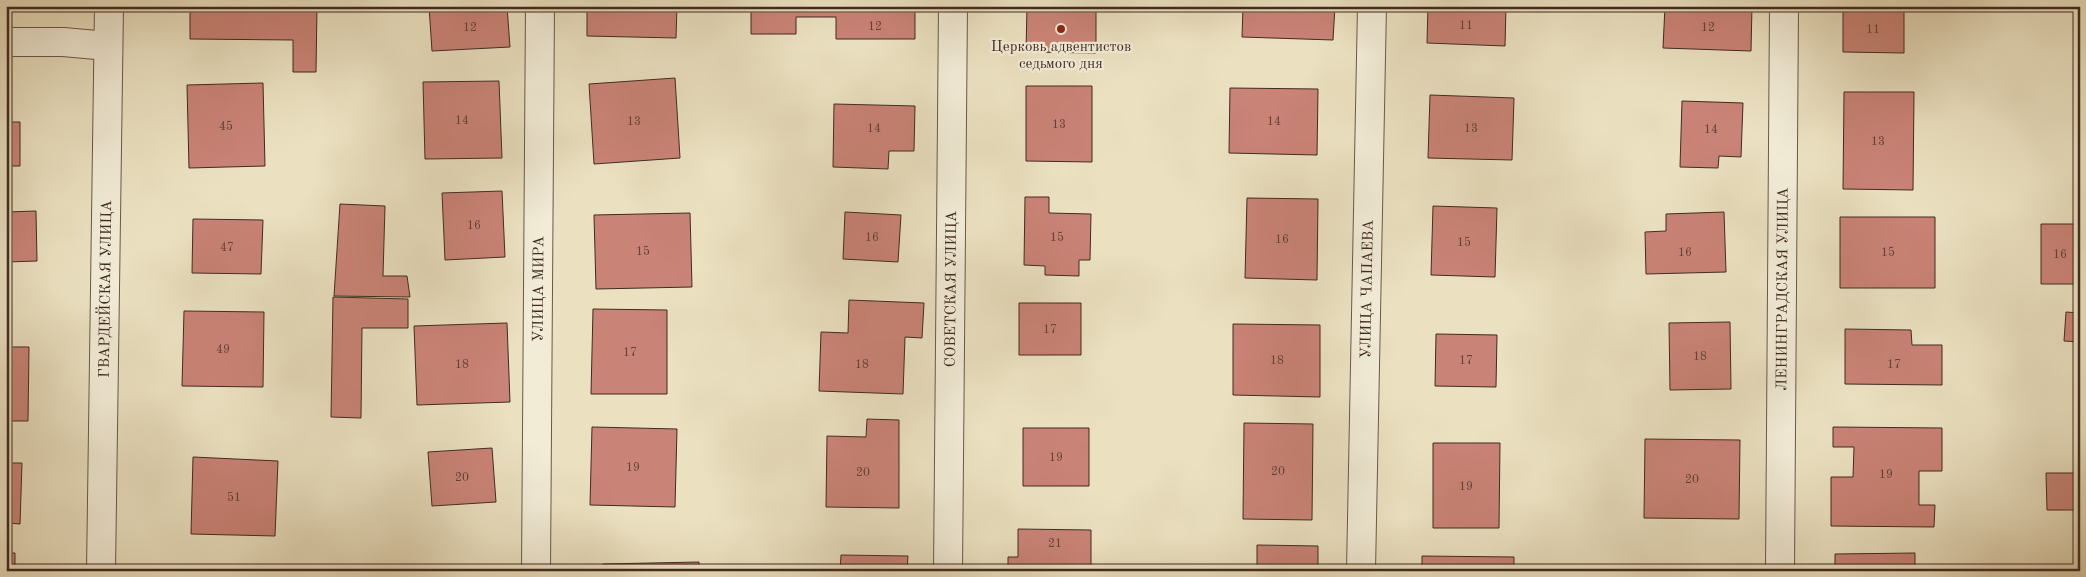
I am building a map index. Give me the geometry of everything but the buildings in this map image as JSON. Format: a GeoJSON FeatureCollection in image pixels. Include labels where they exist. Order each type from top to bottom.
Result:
{"type":"FeatureCollection","features":[{"type":"Feature","properties":{"kind":"street","name":"ГВАРДЕЙСКАЯ УЛИЦА"},"geometry":{"type":"LineString","coordinates":[[101,571],[109,6]]}},
{"type":"Feature","properties":{"kind":"street","name":"УЛИЦА МИРА"},"geometry":{"type":"LineString","coordinates":[[536,571],[540,6]]}},
{"type":"Feature","properties":{"kind":"street","name":"СОВЕТСКАЯ УЛИЦА"},"geometry":{"type":"LineString","coordinates":[[948,571],[953,6]]}},
{"type":"Feature","properties":{"kind":"street","name":"УЛИЦА ЧАПАЕВА"},"geometry":{"type":"LineString","coordinates":[[1362,571],[1372,6]]}},
{"type":"Feature","properties":{"kind":"street","name":"ЛЕНИНГРАДСКАЯ УЛИЦА"},"geometry":{"type":"LineString","coordinates":[[1780,571],[1784,6]]}},
{"type":"Feature","properties":{"kind":"street"},"geometry":{"type":"LineString","coordinates":[[6,42],[63,42],[108,46]]}},
{"type":"Feature","properties":{"kind":"place","name":"Церковь адвентистов седьмого дня"},"geometry":{"type":"Point","coordinates":[1061,29]}}]}
